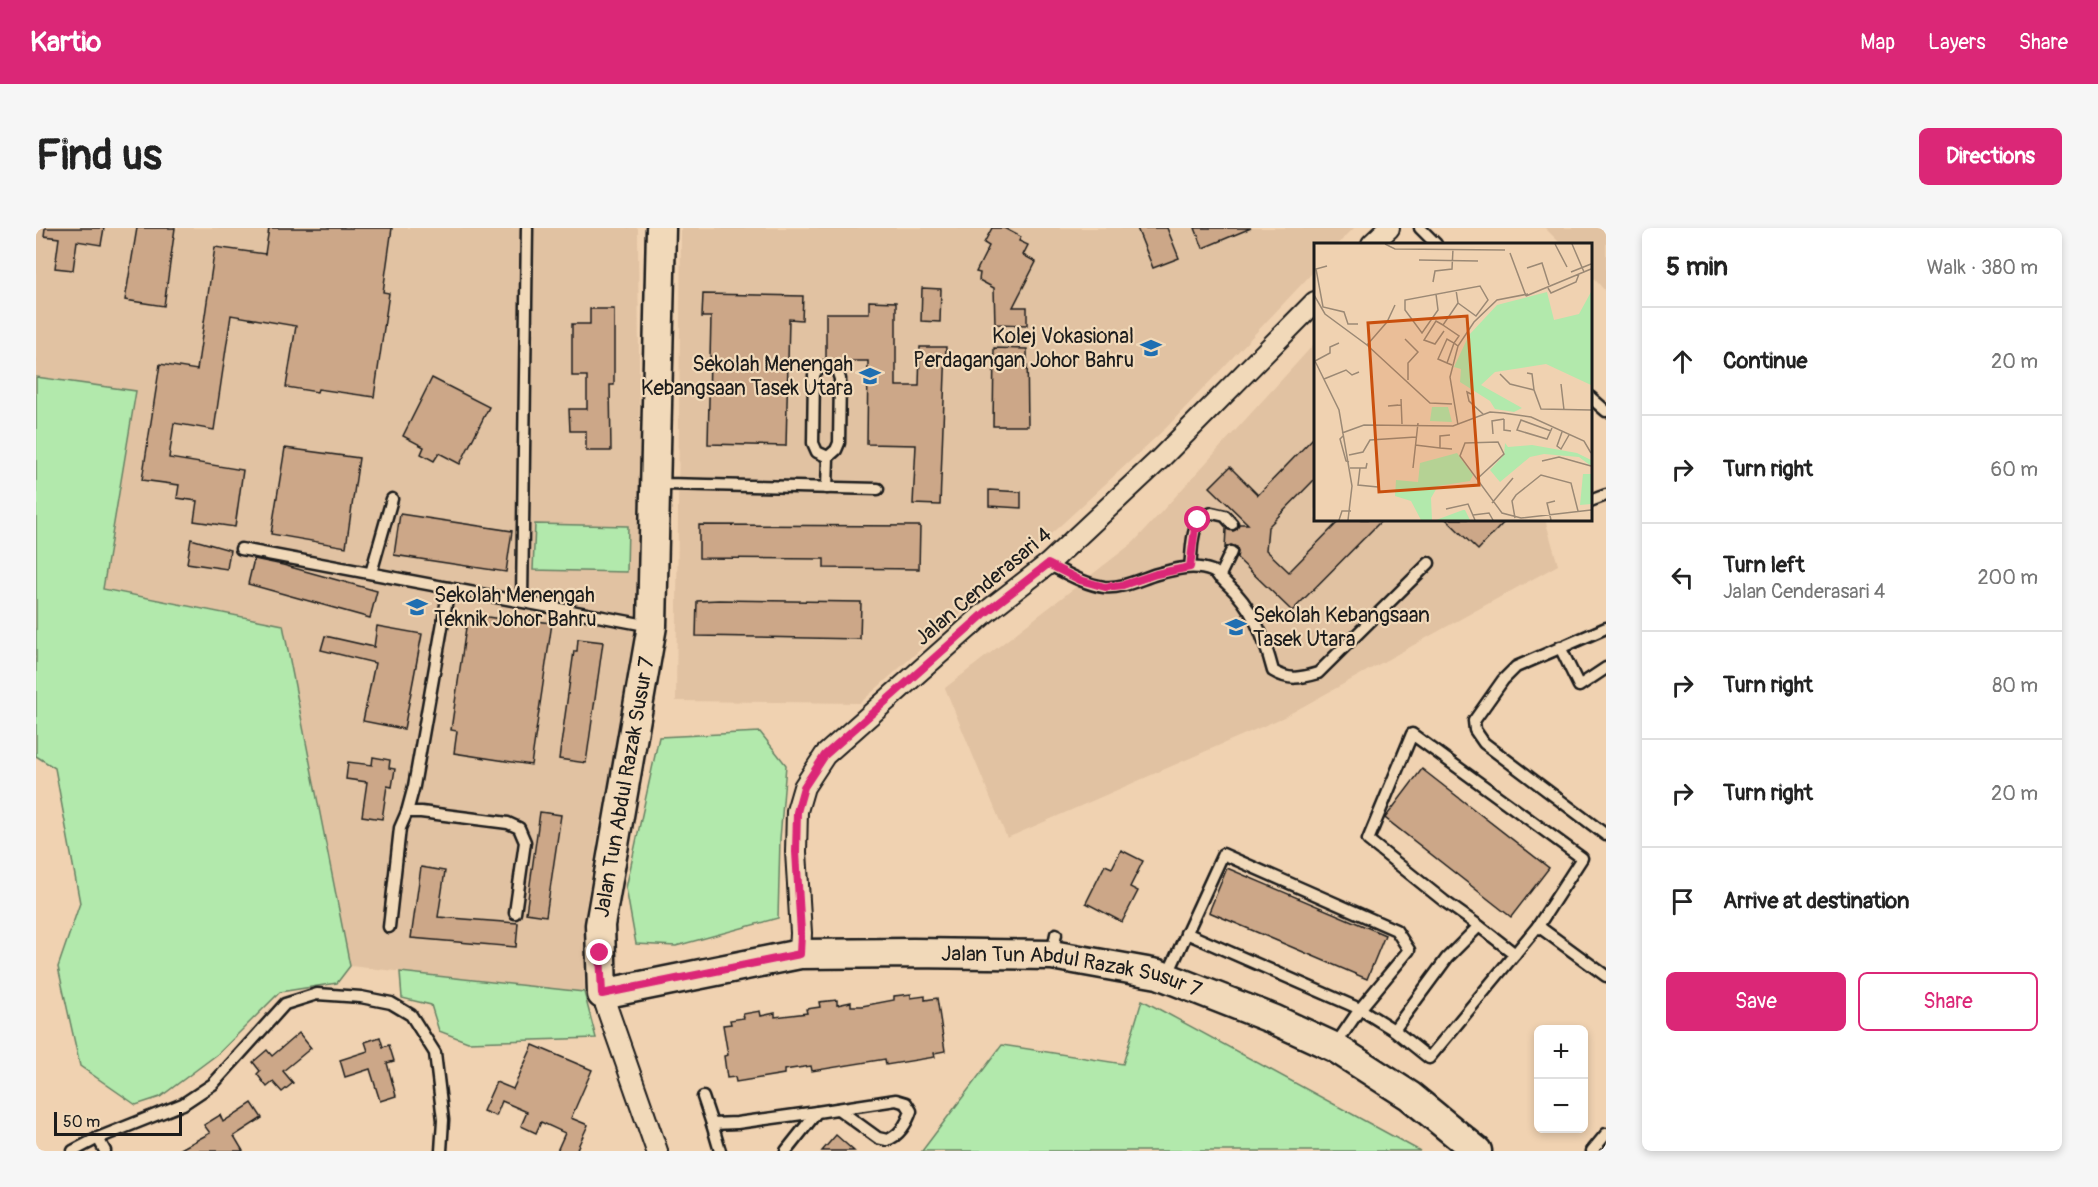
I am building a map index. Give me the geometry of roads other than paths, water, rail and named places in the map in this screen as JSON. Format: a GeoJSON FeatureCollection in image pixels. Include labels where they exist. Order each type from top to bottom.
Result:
{"type":"FeatureCollection","features":[{"type":"Feature","properties":{"kind":"street","name":"Jalan Tun Abdul Razak Susur 7"},"geometry":{"type":"LineString","coordinates":[[661,228],[652,626],[600,925],[602,994],[800,954],[913,953],[1054,944],[1155,974],[1273,1019],[1334,1047],[1410,1096],[1477,1151]]}},
{"type":"Feature","properties":{"kind":"street"},"geometry":{"type":"LineString","coordinates":[[1373,243],[1389,228]]}},
{"type":"Feature","properties":{"kind":"street","name":"Jalan Cenderasari 4"},"geometry":{"type":"LineString","coordinates":[[800,954],[801,933],[796,852],[797,812],[804,787],[825,755],[985,613],[1048,564],[1160,460],[1314,303]]}},
{"type":"Feature","properties":{"kind":"street"},"geometry":{"type":"LineString","coordinates":[[602,994],[657,1151]]}},
{"type":"Feature","properties":{"kind":"lane"},"geometry":{"type":"LineString","coordinates":[[522,601],[527,228]]}},
{"type":"Feature","properties":{"kind":"lane"},"geometry":{"type":"LineString","coordinates":[[1420,228],[1435,243]]}},
{"type":"Feature","properties":{"kind":"lane"},"geometry":{"type":"LineString","coordinates":[[827,488],[828,457],[836,450],[839,443],[840,379],[837,370],[827,366],[818,369],[813,379],[813,443],[818,453],[828,457]]}},
{"type":"Feature","properties":{"kind":"lane"},"geometry":{"type":"LineString","coordinates":[[1591,398],[1606,411]]}},
{"type":"Feature","properties":{"kind":"lane"},"geometry":{"type":"LineString","coordinates":[[655,482],[878,489]]}},
{"type":"Feature","properties":{"kind":"lane"},"geometry":{"type":"LineString","coordinates":[[1591,501],[1606,495]]}},
{"type":"Feature","properties":{"kind":"lane"},"geometry":{"type":"LineString","coordinates":[[371,573],[392,499]]}},
{"type":"Feature","properties":{"kind":"lane"},"geometry":{"type":"LineString","coordinates":[[1190,567],[1198,520],[1212,513],[1225,516],[1232,524]]}},
{"type":"Feature","properties":{"kind":"lane"},"geometry":{"type":"LineString","coordinates":[[241,549],[652,626]]}},
{"type":"Feature","properties":{"kind":"lane"},"geometry":{"type":"LineString","coordinates":[[1220,577],[1231,552]]}},
{"type":"Feature","properties":{"kind":"lane"},"geometry":{"type":"LineString","coordinates":[[1048,564],[1080,580],[1105,587],[1123,585],[1156,574],[1190,567],[1213,571],[1231,587],[1254,616],[1266,645],[1273,671],[1284,677],[1300,678],[1318,673],[1429,563]]}},
{"type":"Feature","properties":{"kind":"lane"},"geometry":{"type":"LineString","coordinates":[[389,927],[400,828],[414,786],[449,588]]}},
{"type":"Feature","properties":{"kind":"lane"},"geometry":{"type":"LineString","coordinates":[[1606,628],[1516,667],[1503,680],[1474,721],[1475,730],[1484,743],[1606,835]]}},
{"type":"Feature","properties":{"kind":"lane"},"geometry":{"type":"LineString","coordinates":[[1560,647],[1579,686],[1606,668]]}},
{"type":"Feature","properties":{"kind":"lane"},"geometry":{"type":"LineString","coordinates":[[1186,933],[1360,1010],[1394,1030],[1429,1058],[1515,954],[1538,926],[1582,858],[1412,734],[1368,840],[1515,954]]}},
{"type":"Feature","properties":{"kind":"lane"},"geometry":{"type":"LineString","coordinates":[[407,812],[508,823],[519,828],[525,842],[515,913]]}},
{"type":"Feature","properties":{"kind":"lane"},"geometry":{"type":"LineString","coordinates":[[1155,974],[1186,933],[1222,854],[1396,930],[1409,950],[1360,1010],[1334,1047]]}},
{"type":"Feature","properties":{"kind":"lane"},"geometry":{"type":"LineString","coordinates":[[1394,1030],[1447,958],[1479,926]]}},
{"type":"Feature","properties":{"kind":"lane"},"geometry":{"type":"LineString","coordinates":[[1538,926],[1606,976]]}},
{"type":"Feature","properties":{"kind":"lane"},"geometry":{"type":"LineString","coordinates":[[73,1151],[98,1138],[183,1104],[213,1084],[285,1004],[317,994],[391,1003],[411,1015],[435,1053],[443,1120],[441,1151]]}},
{"type":"Feature","properties":{"kind":"lane"},"geometry":{"type":"LineString","coordinates":[[703,1097],[720,1151]]}},
{"type":"Feature","properties":{"kind":"lane"},"geometry":{"type":"LineString","coordinates":[[712,1124],[737,1123],[896,1100],[906,1103],[910,1111],[908,1121],[896,1136],[887,1140],[878,1138],[838,1109]]}},
{"type":"Feature","properties":{"kind":"lane"},"geometry":{"type":"LineString","coordinates":[[786,1151],[816,1112]]}},
{"type":"Feature","properties":{"kind":"lane"},"geometry":{"type":"LineString","coordinates":[[1592,1151],[1606,1134]]}},
{"type":"Feature","properties":{"kind":"lane"},"geometry":{"type":"LineString","coordinates":[[98,1138],[105,1151]]}},
{"type":"Feature","properties":{"kind":"place","name":"Kolej Vokasional Perdagangan Johor Bahru"},"geometry":{"type":"Point","coordinates":[1151,348]}},
{"type":"Feature","properties":{"kind":"place","name":"Sekolah Menengah Kebangsaan Tasek Utara"},"geometry":{"type":"Point","coordinates":[870,376]}},
{"type":"Feature","properties":{"kind":"place","name":"Sekolah Menengah Teknik Johor Bahru"},"geometry":{"type":"Point","coordinates":[417,607]}},
{"type":"Feature","properties":{"kind":"place","name":"Sekolah Kebangsaan Tasek Utara"},"geometry":{"type":"Point","coordinates":[1236,627]}}]}
